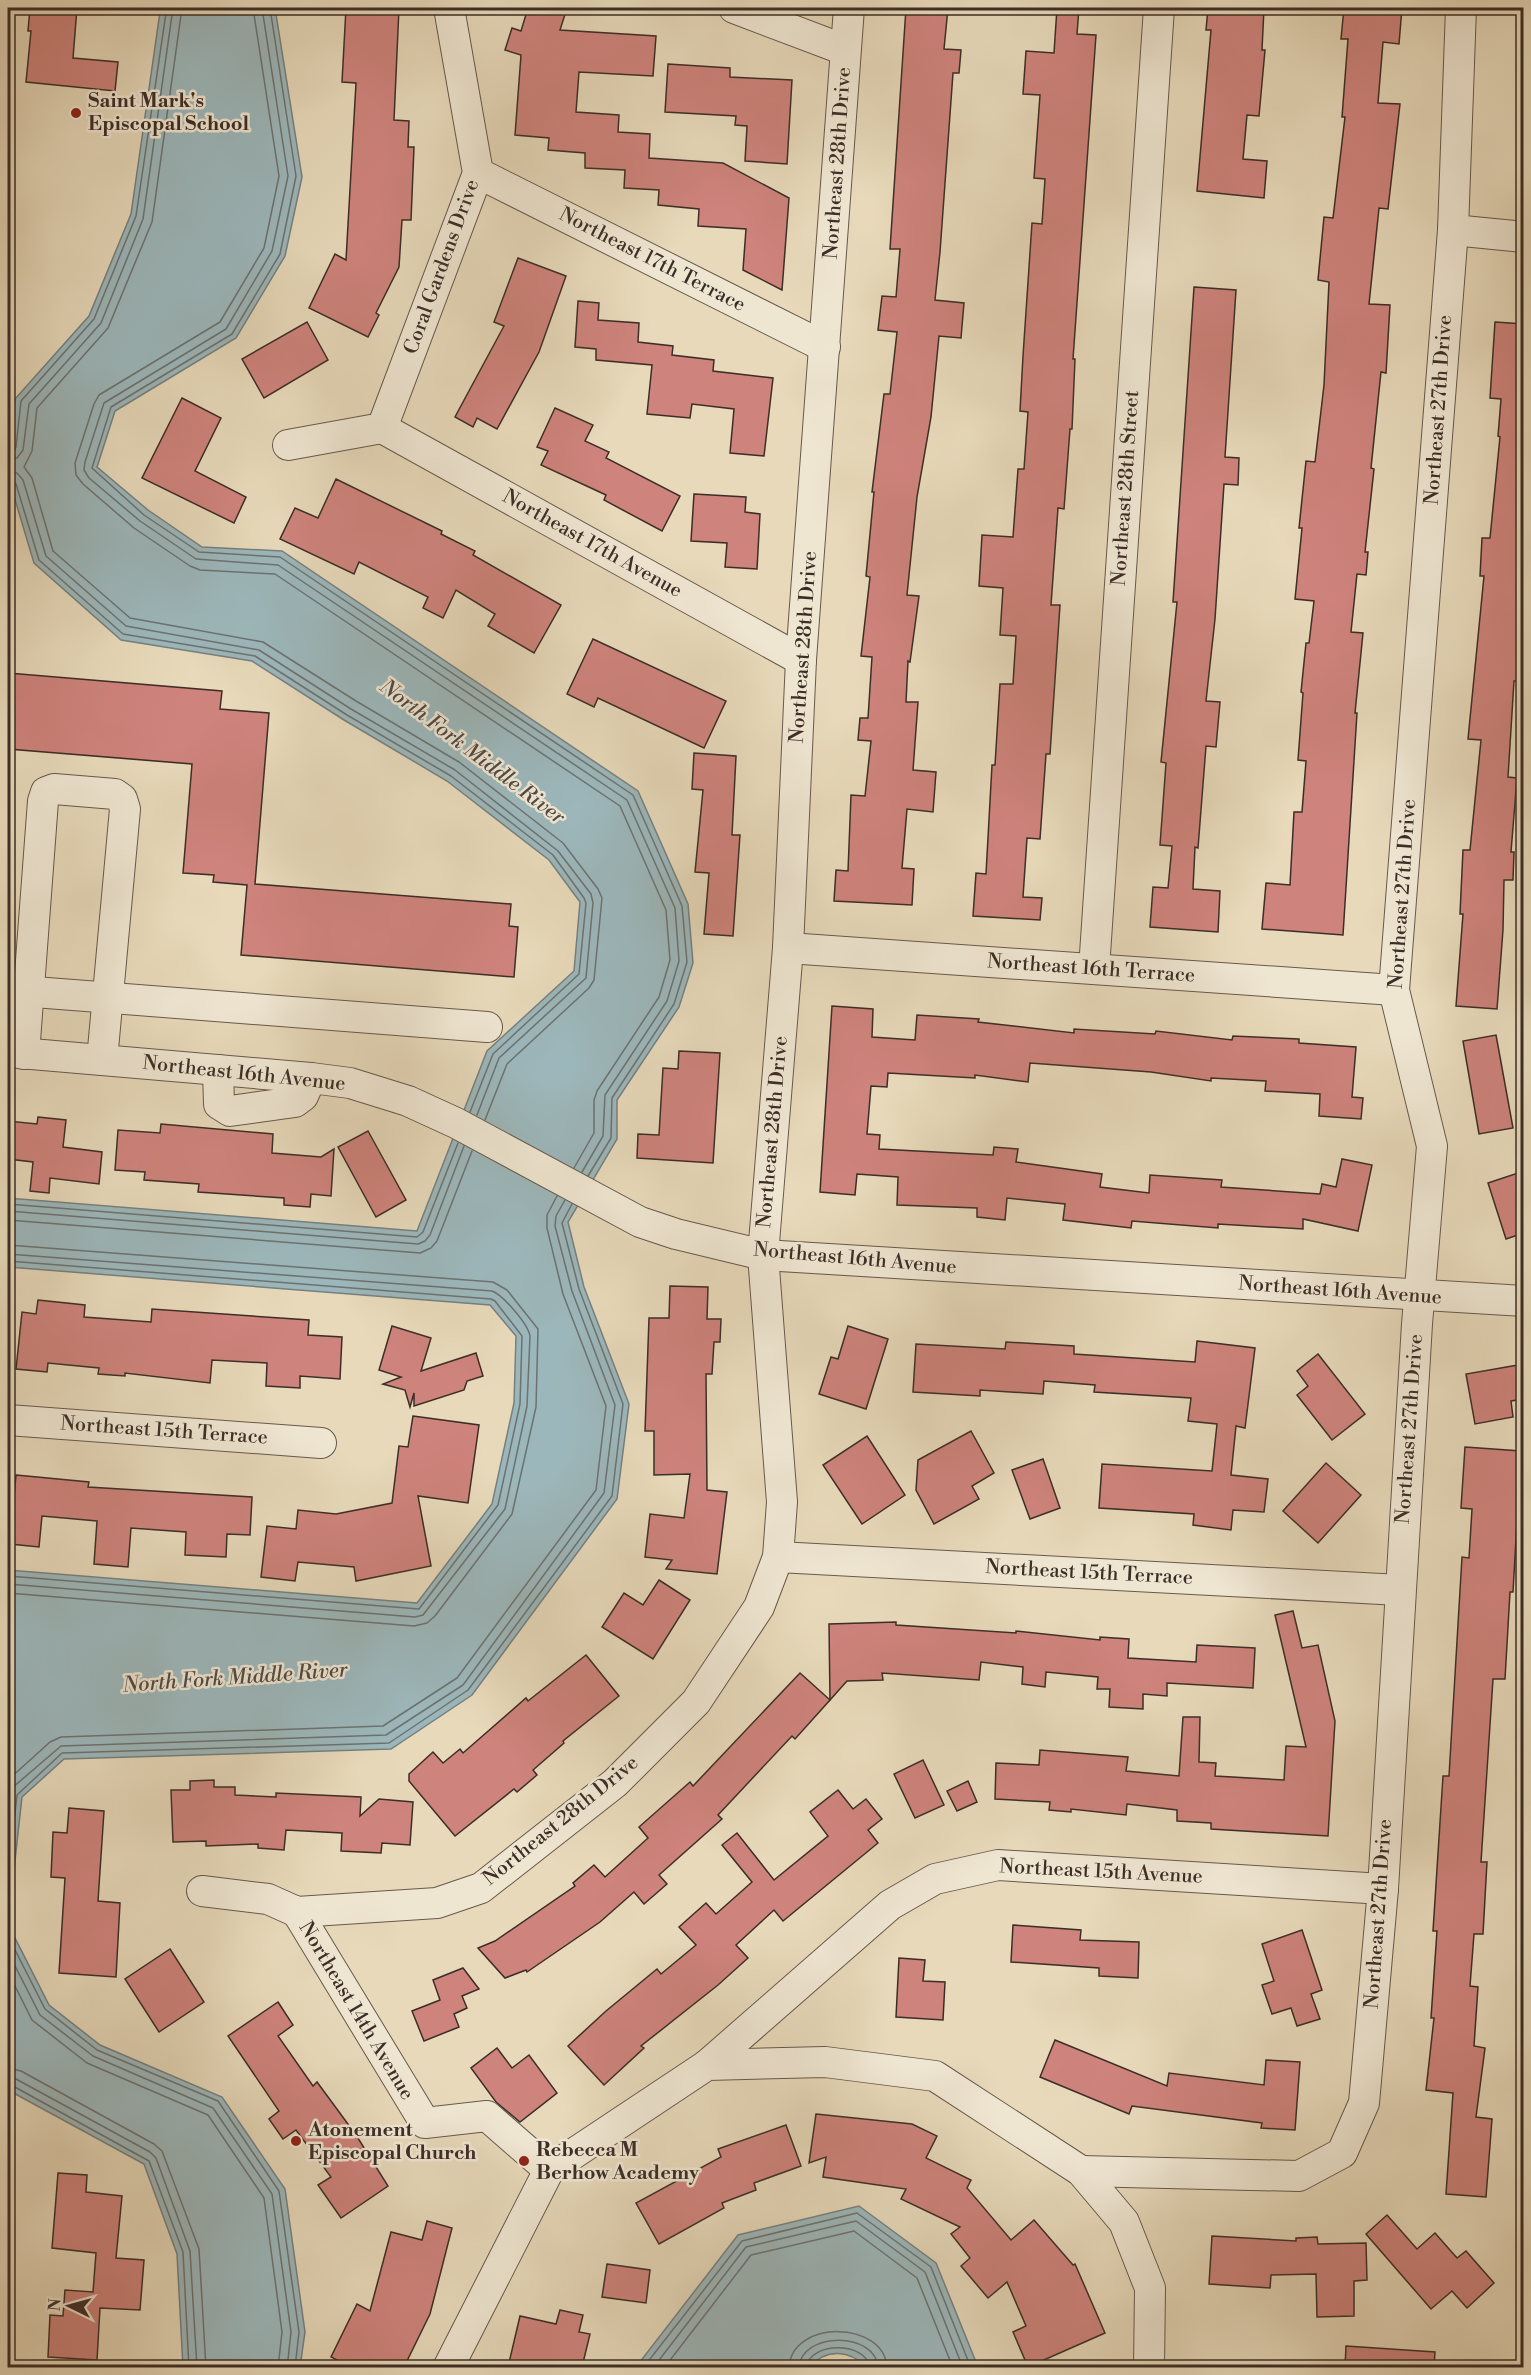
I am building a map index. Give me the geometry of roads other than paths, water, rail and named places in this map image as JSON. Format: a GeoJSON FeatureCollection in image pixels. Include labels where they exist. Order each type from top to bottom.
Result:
{"type":"FeatureCollection","features":[{"type":"Feature","properties":{"kind":"street","name":"Coral Gardens Drive"},"geometry":{"type":"LineString","coordinates":[[382,428],[478,173],[450,8]]}},
{"type":"Feature","properties":{"kind":"street"},"geometry":{"type":"LineString","coordinates":[[734,8],[845,50]]}},
{"type":"Feature","properties":{"kind":"street","name":"Northeast 28th Drive"},"geometry":{"type":"LineString","coordinates":[[202,1891],[268,1899],[297,1912],[437,1903],[481,1888],[615,1782],[696,1702],[759,1607],[778,1557],[782,1502],[764,1255],[788,948],[801,660],[849,8]]}},
{"type":"Feature","properties":{"kind":"street","name":"Northeast 28th Street"},"geometry":{"type":"LineString","coordinates":[[1094,969],[1159,8]]}},
{"type":"Feature","properties":{"kind":"street","name":"Northeast 27th Drive"},"geometry":{"type":"LineString","coordinates":[[1081,2171],[1299,2176],[1342,2152],[1364,2103],[1383,1889],[1419,1296],[1432,1146],[1395,990],[1453,230],[1461,8]]}},
{"type":"Feature","properties":{"kind":"street","name":"Northeast 17th Terrace"},"geometry":{"type":"LineString","coordinates":[[478,173],[825,347]]}},
{"type":"Feature","properties":{"kind":"street"},"geometry":{"type":"LineString","coordinates":[[1453,230],[1524,237]]}},
{"type":"Feature","properties":{"kind":"street"},"geometry":{"type":"LineString","coordinates":[[288,445],[382,428]]}},
{"type":"Feature","properties":{"kind":"street","name":"Northeast 17th Avenue"},"geometry":{"type":"LineString","coordinates":[[382,428],[801,660]]}},
{"type":"Feature","properties":{"kind":"street"},"geometry":{"type":"LineString","coordinates":[[16,1053],[18,991],[46,792],[54,789],[105,793],[115,794],[122,800],[125,809],[102,1060]]}},
{"type":"Feature","properties":{"kind":"street","name":"Northeast 16th Terrace"},"geometry":{"type":"LineString","coordinates":[[788,948],[1395,990]]}},
{"type":"Feature","properties":{"kind":"street"},"geometry":{"type":"LineString","coordinates":[[18,991],[487,1027]]}},
{"type":"Feature","properties":{"kind":"street","name":"Northeast 16th Avenue"},"geometry":{"type":"LineString","coordinates":[[16,1053],[350,1083],[408,1101],[456,1123],[640,1222],[676,1234],[764,1255],[1524,1302]]}},
{"type":"Feature","properties":{"kind":"street"},"geometry":{"type":"LineString","coordinates":[[218,1070],[219,1104],[230,1111],[295,1102],[303,1095],[311,1078]]}},
{"type":"Feature","properties":{"kind":"street","name":"Northeast 15th Terrace"},"geometry":{"type":"LineString","coordinates":[[8,1420],[321,1443]]}},
{"type":"Feature","properties":{"kind":"street","name":"Northeast 15th Terrace"},"geometry":{"type":"LineString","coordinates":[[778,1557],[1400,1590]]}},
{"type":"Feature","properties":{"kind":"street","name":"Northeast 15th Avenue"},"geometry":{"type":"LineString","coordinates":[[707,2065],[890,1905],[935,1879],[998,1865],[1383,1889]]}},
{"type":"Feature","properties":{"kind":"street","name":"Northeast 14th Avenue"},"geometry":{"type":"LineString","coordinates":[[297,1912],[425,2123],[487,2116],[549,2170]]}},
{"type":"Feature","properties":{"kind":"street"},"geometry":{"type":"LineString","coordinates":[[448,2367],[549,2170],[707,2065],[825,2062],[935,2076],[1081,2171],[1124,2222],[1150,2288],[1149,2367]]}},
{"type":"Feature","properties":{"kind":"water","name":"North Fork Middle River"},"geometry":{"type":"Polygon","coordinates":[[[158,8],[275,8],[302,177],[285,256],[236,338],[115,411],[97,467],[148,510],[202,547],[282,551],[638,791],[688,904],[693,963],[679,1007],[617,1100],[617,1139],[568,1222],[584,1287],[629,1404],[617,1499],[472,1695],[391,1749],[64,1759],[22,1797],[8,1924],[8,1570],[417,1603],[492,1504],[514,1403],[516,1336],[490,1305],[8,1267],[8,1198],[417,1231],[487,1051],[574,971],[580,902],[549,860],[447,781],[344,720],[252,661],[121,640],[34,563],[8,476],[15,399],[89,316],[131,214],[160,12],[158,8]]]}},
{"type":"Feature","properties":{"kind":"water"},"geometry":{"type":"Polygon","coordinates":[[[8,1924],[49,2005],[100,2045],[222,2097],[285,2189],[305,2332],[300,2367],[183,2367],[177,2254],[144,2164],[8,2090],[8,1924]]]}},
{"type":"Feature","properties":{"kind":"water"},"geometry":{"type":"Polygon","coordinates":[[[859,2206],[936,2263],[978,2367],[866,2367],[853,2357],[831,2354],[816,2361],[810,2367],[636,2367],[738,2235],[859,2206]]]}},
{"type":"Feature","properties":{"kind":"place","name":"Saint Mark's Episcopal School"},"geometry":{"type":"Point","coordinates":[76,113]}},
{"type":"Feature","properties":{"kind":"place","name":"Atonement Episcopal Church"},"geometry":{"type":"Point","coordinates":[296,2141]}},
{"type":"Feature","properties":{"kind":"place","name":"Rebecca M Berhow Academy"},"geometry":{"type":"Point","coordinates":[524,2161]}}]}
